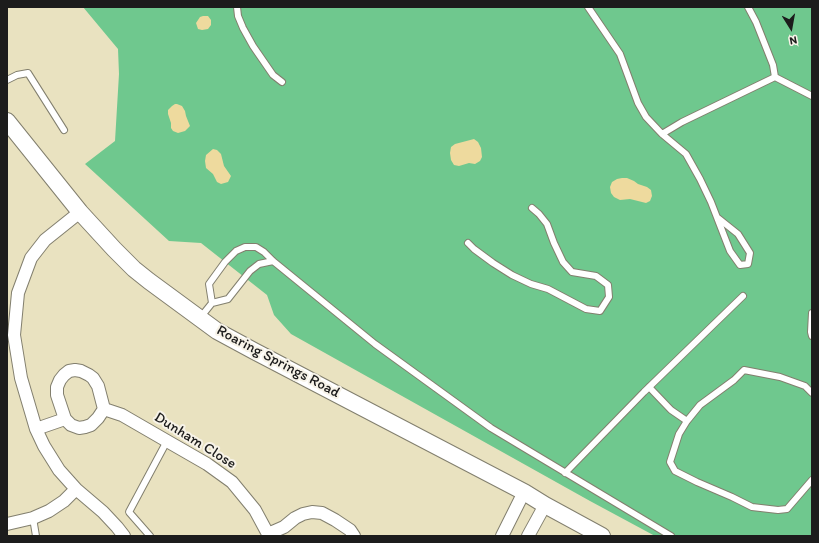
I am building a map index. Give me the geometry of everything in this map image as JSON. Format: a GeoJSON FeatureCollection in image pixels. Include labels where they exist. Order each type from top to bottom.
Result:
{"type":"FeatureCollection","features":[{"type":"Feature","properties":{"kind":"street","name":"Roaring Springs Road"},"geometry":{"type":"LineString","coordinates":[[7,121],[80,212],[114,249],[134,269],[149,281],[217,331],[524,492],[602,536]]}},
{"type":"Feature","properties":{"kind":"street"},"geometry":{"type":"LineString","coordinates":[[80,212],[45,240],[31,258],[18,293],[14,335],[21,378],[36,429],[44,446],[59,470],[76,489],[103,512],[124,536]]}},
{"type":"Feature","properties":{"kind":"street"},"geometry":{"type":"LineString","coordinates":[[75,370],[88,374],[93,378],[98,386],[104,409],[91,425],[79,428],[71,425],[64,419],[57,395],[57,387],[64,376],[69,372],[75,370]]}},
{"type":"Feature","properties":{"kind":"street","name":"Dunham Close"},"geometry":{"type":"LineString","coordinates":[[104,409],[122,415],[207,464],[232,482],[255,510],[268,535]]}},
{"type":"Feature","properties":{"kind":"street"},"geometry":{"type":"LineString","coordinates":[[36,429],[64,419]]}},
{"type":"Feature","properties":{"kind":"street"},"geometry":{"type":"LineString","coordinates":[[7,524],[33,518],[49,512],[64,501],[76,489]]}},
{"type":"Feature","properties":{"kind":"street"},"geometry":{"type":"LineString","coordinates":[[502,536],[524,492]]}},
{"type":"Feature","properties":{"kind":"street"},"geometry":{"type":"LineString","coordinates":[[528,536],[545,505]]}},
{"type":"Feature","properties":{"kind":"street"},"geometry":{"type":"LineString","coordinates":[[268,535],[284,527],[295,518],[312,512],[322,513],[335,520],[350,530],[354,536]]}},
{"type":"Feature","properties":{"kind":"lane"},"geometry":{"type":"LineString","coordinates":[[237,7],[238,16],[253,46],[273,74],[282,82]]}},
{"type":"Feature","properties":{"kind":"lane"},"geometry":{"type":"LineString","coordinates":[[588,7],[620,54],[638,103],[646,117],[662,134],[686,154],[703,185],[718,218],[730,251],[740,265],[748,264],[750,253],[738,234],[718,218]]}},
{"type":"Feature","properties":{"kind":"lane"},"geometry":{"type":"LineString","coordinates":[[748,7],[756,22],[773,65],[775,77]]}},
{"type":"Feature","properties":{"kind":"lane"},"geometry":{"type":"LineString","coordinates":[[7,80],[17,75],[28,73],[64,130]]}},
{"type":"Feature","properties":{"kind":"lane"},"geometry":{"type":"LineString","coordinates":[[662,134],[682,122],[775,77]]}},
{"type":"Feature","properties":{"kind":"lane"},"geometry":{"type":"LineString","coordinates":[[775,77],[812,96]]}},
{"type":"Feature","properties":{"kind":"lane"},"geometry":{"type":"LineString","coordinates":[[468,243],[488,260],[512,275],[531,284],[548,289],[586,309],[600,312],[609,297],[608,285],[596,276],[572,272],[563,262],[547,224],[532,208]]}},
{"type":"Feature","properties":{"kind":"lane"},"geometry":{"type":"LineString","coordinates":[[212,303],[209,284],[225,262],[236,251],[245,247],[256,247],[375,344],[491,428],[671,536]]}},
{"type":"Feature","properties":{"kind":"lane"},"geometry":{"type":"LineString","coordinates":[[200,318],[212,303],[228,299],[250,271],[259,264],[273,261]]}},
{"type":"Feature","properties":{"kind":"lane"},"geometry":{"type":"LineString","coordinates":[[565,473],[649,387],[743,296]]}},
{"type":"Feature","properties":{"kind":"lane"},"geometry":{"type":"LineString","coordinates":[[812,313],[812,336]]}},
{"type":"Feature","properties":{"kind":"lane"},"geometry":{"type":"LineString","coordinates":[[812,392],[805,386],[780,377],[744,370],[734,380],[700,406],[687,421],[679,434],[670,462],[675,471],[752,507],[778,510],[787,509],[798,494],[812,480]]}},
{"type":"Feature","properties":{"kind":"lane"},"geometry":{"type":"LineString","coordinates":[[649,387],[671,410],[687,421]]}},
{"type":"Feature","properties":{"kind":"lane"},"geometry":{"type":"LineString","coordinates":[[150,536],[129,512],[167,441]]}},
{"type":"Feature","properties":{"kind":"lane"},"geometry":{"type":"LineString","coordinates":[[33,518],[36,536]]}},
{"type":"Feature","properties":{"kind":"green space"},"geometry":{"type":"Polygon","coordinates":[[[83,7],[812,7],[812,536],[655,536],[291,334],[274,315],[267,295],[201,243],[169,241],[85,164],[115,141],[119,74],[118,49],[83,7]]]}},
{"type":"Feature","properties":{"kind":"sand"},"geometry":{"type":"Polygon","coordinates":[[[208,16],[211,20],[211,25],[208,29],[202,30],[198,29],[196,23],[200,17],[208,16]]]}},
{"type":"Feature","properties":{"kind":"sand"},"geometry":{"type":"Polygon","coordinates":[[[175,104],[182,106],[190,126],[185,131],[178,133],[173,131],[171,128],[168,114],[168,110],[175,104]]]}},
{"type":"Feature","properties":{"kind":"sand"},"geometry":{"type":"Polygon","coordinates":[[[474,139],[478,142],[481,148],[482,157],[480,161],[475,164],[469,163],[459,166],[454,165],[451,160],[451,147],[455,144],[474,139]]]}},
{"type":"Feature","properties":{"kind":"sand"},"geometry":{"type":"Polygon","coordinates":[[[213,149],[217,150],[221,154],[224,166],[231,176],[228,182],[221,184],[217,182],[213,174],[206,168],[206,155],[213,149]]]}},
{"type":"Feature","properties":{"kind":"sand"},"geometry":{"type":"Polygon","coordinates":[[[622,178],[627,178],[651,190],[652,196],[650,201],[646,203],[630,199],[620,200],[614,197],[611,193],[610,187],[612,182],[622,178]]]}}]}
